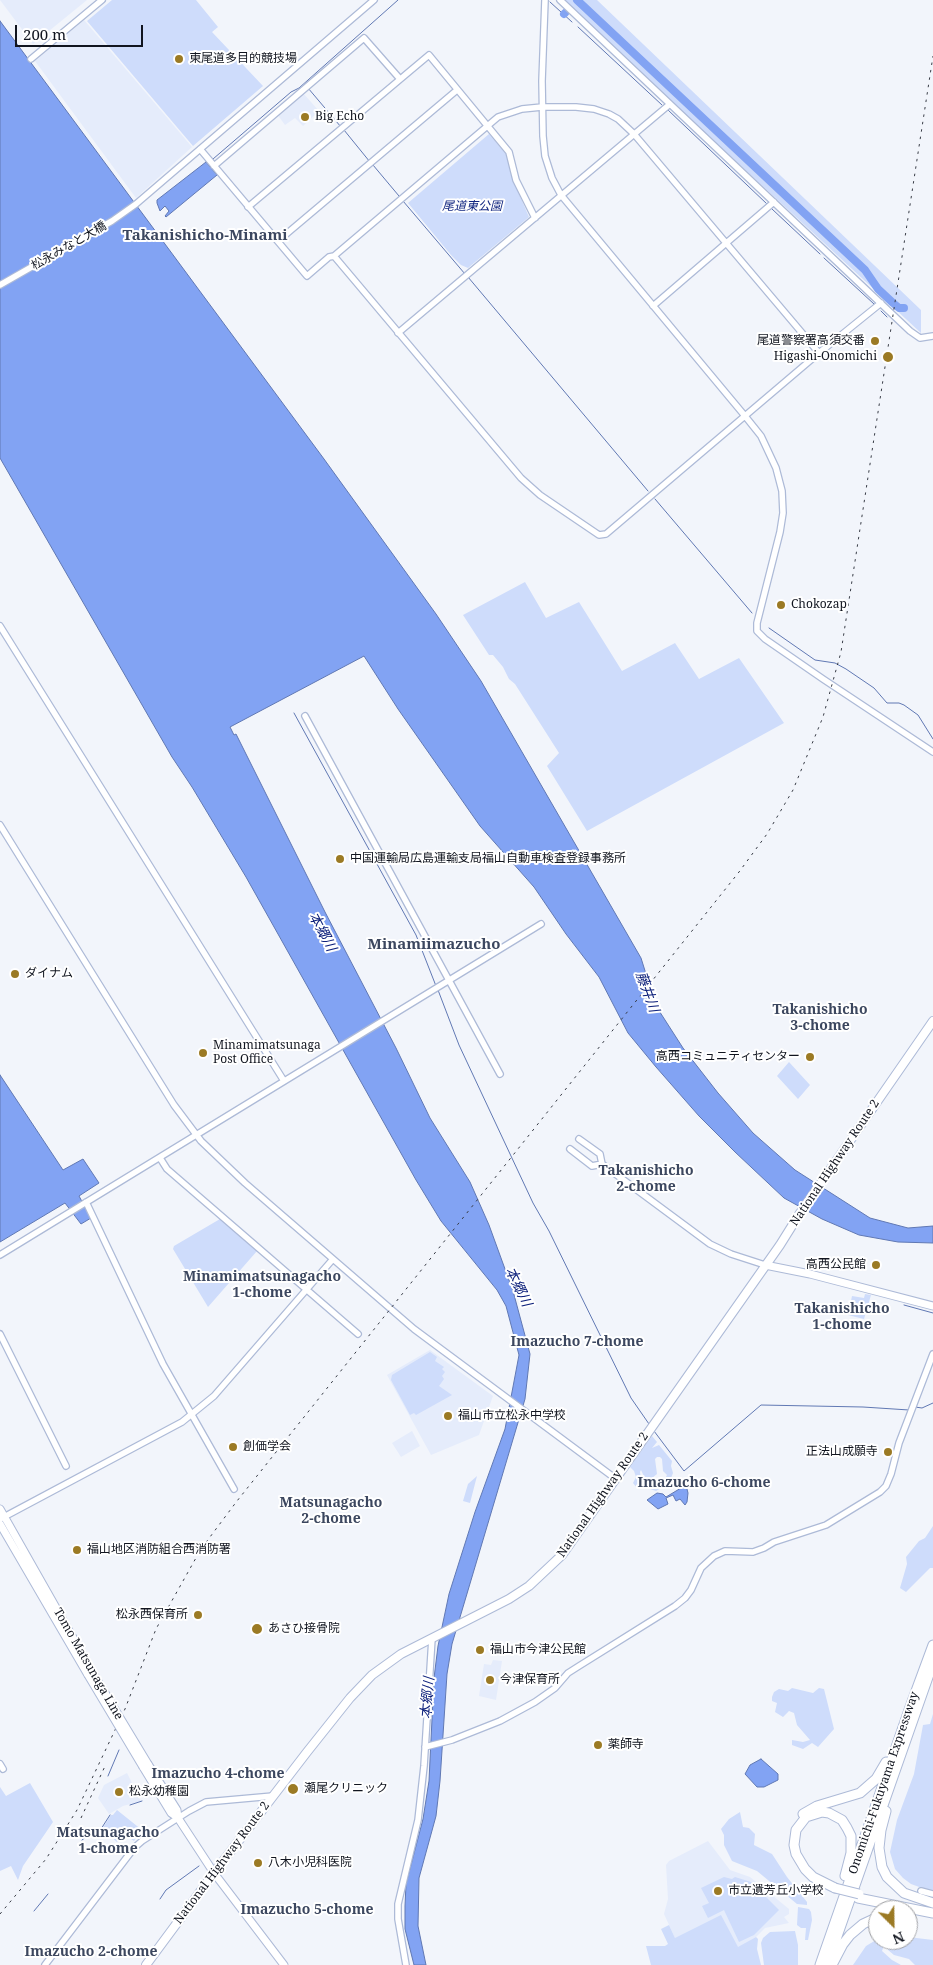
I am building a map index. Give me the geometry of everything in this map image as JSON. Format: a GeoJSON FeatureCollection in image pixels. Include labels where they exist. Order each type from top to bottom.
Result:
{"type":"FeatureCollection","features":[{"type":"Feature","properties":{"kind":"highway","name":"National Highway Route 2"},"geometry":{"type":"LineString","coordinates":[[146,1965],[214,1872],[273,1796],[350,1698],[372,1675],[401,1654],[509,1599],[546,1572],[566,1548],[616,1479],[933,1021]]}},
{"type":"Feature","properties":{"kind":"highway","name":"Onomichi-Fukuyama Expressway"},"geometry":{"type":"LineString","coordinates":[[853,1895],[909,1710],[933,1645]]}},
{"type":"Feature","properties":{"kind":"highway","name":"Onomichi-Fukuyama Expressway"},"geometry":{"type":"LineString","coordinates":[[853,1895],[933,1663]]}},
{"type":"Feature","properties":{"kind":"highway"},"geometry":{"type":"LineString","coordinates":[[909,1710],[883,1768],[871,1785],[853,1796],[810,1809],[798,1818],[790,1838],[791,1847],[799,1869],[812,1882],[853,1895],[933,1915]]}},
{"type":"Feature","properties":{"kind":"highway"},"geometry":{"type":"LineString","coordinates":[[906,1739],[881,1830],[880,1857],[887,1877],[897,1888],[918,1899],[933,1903]]}},
{"type":"Feature","properties":{"kind":"highway"},"geometry":{"type":"LineString","coordinates":[[820,1965],[848,1866],[852,1843],[848,1828],[842,1820],[829,1813],[822,1812],[806,1817],[800,1823],[796,1830],[794,1845],[796,1854],[812,1877],[835,1890]]}},
{"type":"Feature","properties":{"kind":"highway"},"geometry":{"type":"LineString","coordinates":[[853,1895],[933,1909]]}},
{"type":"Feature","properties":{"kind":"highway"},"geometry":{"type":"LineString","coordinates":[[825,1951],[853,1895]]}},
{"type":"Feature","properties":{"kind":"highway"},"geometry":{"type":"LineString","coordinates":[[827,1965],[853,1895]]}},
{"type":"Feature","properties":{"kind":"highway"},"geometry":{"type":"LineString","coordinates":[[918,1914],[933,1915]]}},
{"type":"Feature","properties":{"kind":"highway"},"geometry":{"type":"LineString","coordinates":[[832,1965],[850,1935],[868,1922]]}},
{"type":"Feature","properties":{"kind":"main road"},"geometry":{"type":"LineString","coordinates":[[765,1265],[810,1274],[933,1306]]}},
{"type":"Feature","properties":{"kind":"main road","name":"Tomo Matsunaga Line"},"geometry":{"type":"LineString","coordinates":[[0,1510],[2,1518],[90,1674]]}},
{"type":"Feature","properties":{"kind":"main road","name":"Tomo Matsunaga Line"},"geometry":{"type":"LineString","coordinates":[[0,1524],[90,1674],[176,1810],[178,1818],[214,1872],[284,1965]]}},
{"type":"Feature","properties":{"kind":"street"},"geometry":{"type":"LineString","coordinates":[[31,59],[102,0]]}},
{"type":"Feature","properties":{"kind":"street","name":"松永みなと大橋"},"geometry":{"type":"LineString","coordinates":[[0,285],[112,221],[136,204],[374,0]]}},
{"type":"Feature","properties":{"kind":"street"},"geometry":{"type":"LineString","coordinates":[[545,0],[542,107],[545,156],[552,178],[561,195],[761,436],[772,456],[782,491],[783,513],[757,623],[757,631],[764,639],[933,752]]}},
{"type":"Feature","properties":{"kind":"street"},"geometry":{"type":"LineString","coordinates":[[560,0],[916,336],[925,338],[933,336]]}},
{"type":"Feature","properties":{"kind":"street"},"geometry":{"type":"LineString","coordinates":[[212,163],[307,87],[364,38],[400,79]]}},
{"type":"Feature","properties":{"kind":"street"},"geometry":{"type":"LineString","coordinates":[[248,207],[429,55],[509,152],[516,180],[534,218]]}},
{"type":"Feature","properties":{"kind":"street"},"geometry":{"type":"LineString","coordinates":[[278,241],[457,90]]}},
{"type":"Feature","properties":{"kind":"street"},"geometry":{"type":"LineString","coordinates":[[398,333],[670,104]]}},
{"type":"Feature","properties":{"kind":"street"},"geometry":{"type":"LineString","coordinates":[[200,149],[306,276],[329,256],[334,256],[498,117],[522,108],[542,107],[576,107],[601,112],[618,120],[634,134],[819,353]]}},
{"type":"Feature","properties":{"kind":"street"},"geometry":{"type":"LineString","coordinates":[[652,306],[774,202]]}},
{"type":"Feature","properties":{"kind":"street"},"geometry":{"type":"LineString","coordinates":[[334,256],[521,478],[540,495],[599,536],[606,534],[819,353],[881,303]]}},
{"type":"Feature","properties":{"kind":"street"},"geometry":{"type":"LineString","coordinates":[[0,626],[284,1081]]}},
{"type":"Feature","properties":{"kind":"street"},"geometry":{"type":"LineString","coordinates":[[305,716],[500,1074]]}},
{"type":"Feature","properties":{"kind":"street"},"geometry":{"type":"LineString","coordinates":[[0,826],[174,1105],[196,1135],[224,1165],[421,1334],[616,1479]]}},
{"type":"Feature","properties":{"kind":"street"},"geometry":{"type":"LineString","coordinates":[[0,1254],[541,924]]}},
{"type":"Feature","properties":{"kind":"street"},"geometry":{"type":"LineString","coordinates":[[579,1138],[600,1154],[602,1164],[710,1244],[731,1254],[765,1265]]}},
{"type":"Feature","properties":{"kind":"street"},"geometry":{"type":"LineString","coordinates":[[570,1150],[592,1166],[602,1164]]}},
{"type":"Feature","properties":{"kind":"street"},"geometry":{"type":"LineString","coordinates":[[160,1158],[167,1170],[358,1334]]}},
{"type":"Feature","properties":{"kind":"street"},"geometry":{"type":"LineString","coordinates":[[85,1203],[163,1364],[234,1489]]}},
{"type":"Feature","properties":{"kind":"street"},"geometry":{"type":"LineString","coordinates":[[2,1518],[182,1422],[214,1396],[333,1259]]}},
{"type":"Feature","properties":{"kind":"street"},"geometry":{"type":"LineString","coordinates":[[0,1334],[66,1466]]}},
{"type":"Feature","properties":{"kind":"street"},"geometry":{"type":"LineString","coordinates":[[425,1748],[448,1742],[500,1721],[535,1702],[555,1688],[568,1673],[685,1598],[691,1590],[701,1568],[714,1556],[725,1551],[753,1552],[774,1542],[826,1525],[880,1492],[886,1486],[891,1474],[899,1443],[933,1354]]}},
{"type":"Feature","properties":{"kind":"street"},"geometry":{"type":"LineString","coordinates":[[406,1965],[398,1919],[398,1904],[401,1885],[414,1839],[425,1748],[434,1637]]}},
{"type":"Feature","properties":{"kind":"street"},"geometry":{"type":"LineString","coordinates":[[45,1965],[134,1848],[178,1818],[206,1802],[273,1796]]}},
{"type":"Feature","properties":{"kind":"street"},"geometry":{"type":"LineString","coordinates":[[920,1891],[933,1894]]}},
{"type":"Feature","properties":{"kind":"shaded area"},"geometry":{"type":"Polygon","coordinates":[[[0,0],[87,0],[33,44],[0,0]]]}},
{"type":"Feature","properties":{"kind":"shaded area"},"geometry":{"type":"Polygon","coordinates":[[[84,20],[192,147],[136,198],[35,61],[84,20]]]}},
{"type":"Feature","properties":{"kind":"shaded area"},"geometry":{"type":"Polygon","coordinates":[[[303,93],[319,111],[303,126],[295,118],[285,125],[277,114],[303,93]]]}},
{"type":"Feature","properties":{"kind":"shaded area","name":"福山市立松永中学校"},"geometry":{"type":"Polygon","coordinates":[[[430,1350],[493,1396],[479,1435],[431,1455],[387,1375],[430,1350]]]}},
{"type":"Feature","properties":{"kind":"shaded area"},"geometry":{"type":"Polygon","coordinates":[[[412,1431],[420,1446],[401,1457],[392,1443],[412,1431]]]}},
{"type":"Feature","properties":{"kind":"shaded area","name":"今津保育所"},"geometry":{"type":"Polygon","coordinates":[[[493,1660],[502,1661],[496,1700],[479,1696],[484,1664],[491,1665],[493,1660]]]}},
{"type":"Feature","properties":{"kind":"shaded area","name":"松永幼稚園"},"geometry":{"type":"Polygon","coordinates":[[[127,1773],[141,1801],[123,1806],[109,1814],[98,1798],[104,1785],[127,1773]]]}},
{"type":"Feature","properties":{"kind":"shaded area","name":"市立遺芳丘小学校"},"geometry":{"type":"Polygon","coordinates":[[[708,1841],[730,1870],[750,1877],[789,1909],[789,1914],[784,1917],[789,1923],[765,1928],[756,1937],[738,1948],[675,1938],[664,1914],[668,1899],[666,1865],[669,1861],[708,1841]]]}},
{"type":"Feature","properties":{"kind":"green space","name":"東尾道多目的競技場"},"geometry":{"type":"Polygon","coordinates":[[[112,0],[196,0],[218,27],[212,32],[263,86],[193,146],[87,21],[112,0]]]}},
{"type":"Feature","properties":{"kind":"green space"},"geometry":{"type":"Polygon","coordinates":[[[562,0],[597,0],[921,310],[921,333],[562,0]]]}},
{"type":"Feature","properties":{"kind":"green space","name":"尾道東公園"},"geometry":{"type":"Polygon","coordinates":[[[489,134],[507,155],[516,187],[529,217],[468,268],[461,265],[451,255],[408,203],[489,134]]]}},
{"type":"Feature","properties":{"kind":"green space"},"geometry":{"type":"Polygon","coordinates":[[[525,582],[546,618],[579,602],[622,671],[675,643],[699,679],[739,658],[784,723],[587,831],[547,766],[559,753],[515,684],[509,679],[503,667],[493,655],[489,655],[463,615],[525,582]]]}},
{"type":"Feature","properties":{"kind":"green space"},"geometry":{"type":"Polygon","coordinates":[[[789,1062],[810,1085],[798,1099],[777,1076],[789,1062]]]}},
{"type":"Feature","properties":{"kind":"green space"},"geometry":{"type":"Polygon","coordinates":[[[220,1219],[257,1251],[208,1307],[173,1249],[174,1246],[220,1219]]]}},
{"type":"Feature","properties":{"kind":"green space"},"geometry":{"type":"Polygon","coordinates":[[[865,1294],[871,1295],[864,1319],[848,1315],[852,1296],[864,1298],[865,1294]]]}},
{"type":"Feature","properties":{"kind":"green space"},"geometry":{"type":"Polygon","coordinates":[[[430,1352],[437,1357],[435,1361],[444,1367],[442,1369],[445,1372],[442,1376],[444,1379],[439,1386],[452,1395],[416,1415],[414,1413],[410,1415],[391,1380],[392,1375],[430,1352]]]}},
{"type":"Feature","properties":{"kind":"green space"},"geometry":{"type":"Polygon","coordinates":[[[652,1436],[657,1442],[652,1448],[659,1445],[672,1461],[673,1473],[669,1483],[656,1491],[650,1489],[641,1470],[642,1486],[637,1488],[633,1483],[636,1477],[634,1471],[630,1467],[652,1436]],[[660,1457],[655,1459],[657,1474],[652,1478],[659,1483],[663,1482],[667,1475],[663,1471],[662,1459],[660,1457]]]}},
{"type":"Feature","properties":{"kind":"green space"},"geometry":{"type":"Polygon","coordinates":[[[477,1476],[470,1503],[463,1501],[468,1484],[477,1476]]]}},
{"type":"Feature","properties":{"kind":"green space"},"geometry":{"type":"Polygon","coordinates":[[[933,1526],[933,1568],[930,1568],[906,1592],[900,1588],[907,1564],[906,1557],[919,1541],[925,1538],[933,1526]]]}},
{"type":"Feature","properties":{"kind":"green space"},"geometry":{"type":"Polygon","coordinates":[[[792,1688],[813,1693],[819,1688],[824,1689],[834,1729],[818,1747],[812,1743],[803,1749],[792,1745],[792,1740],[803,1742],[810,1740],[797,1725],[794,1713],[789,1711],[783,1717],[775,1712],[777,1703],[772,1701],[774,1692],[779,1689],[788,1691],[792,1688]]]}},
{"type":"Feature","properties":{"kind":"green space"},"geometry":{"type":"Polygon","coordinates":[[[933,1714],[933,1892],[911,1884],[903,1878],[895,1869],[890,1852],[897,1820],[914,1774],[923,1725],[930,1724],[933,1714]]]}},
{"type":"Feature","properties":{"kind":"green space"},"geometry":{"type":"Polygon","coordinates":[[[30,1783],[53,1822],[23,1866],[18,1880],[11,1866],[0,1871],[0,1787],[6,1796],[30,1783]]]}},
{"type":"Feature","properties":{"kind":"green space"},"geometry":{"type":"Polygon","coordinates":[[[117,1810],[142,1830],[134,1841],[124,1834],[117,1842],[102,1829],[111,1815],[117,1810]]]}},
{"type":"Feature","properties":{"kind":"green space"},"geometry":{"type":"Polygon","coordinates":[[[740,1812],[743,1827],[749,1828],[755,1834],[754,1845],[772,1854],[807,1902],[807,1905],[797,1904],[757,1871],[732,1861],[724,1845],[724,1835],[721,1829],[729,1819],[740,1812]]]}},
{"type":"Feature","properties":{"kind":"green space"},"geometry":{"type":"Polygon","coordinates":[[[724,1877],[732,1879],[735,1877],[751,1882],[779,1910],[754,1935],[739,1942],[724,1910],[708,1918],[702,1906],[709,1903],[701,1888],[724,1877]]]}},
{"type":"Feature","properties":{"kind":"green space"},"geometry":{"type":"Polygon","coordinates":[[[798,1907],[809,1909],[811,1912],[812,1920],[808,1940],[805,1940],[806,1928],[801,1928],[797,1925],[798,1907]]]}},
{"type":"Feature","properties":{"kind":"green space"},"geometry":{"type":"Polygon","coordinates":[[[721,1915],[738,1947],[756,1937],[758,1939],[757,1949],[761,1965],[651,1965],[646,1946],[665,1946],[668,1944],[661,1929],[669,1925],[675,1938],[721,1915]]]}},
{"type":"Feature","properties":{"kind":"green space"},"geometry":{"type":"Polygon","coordinates":[[[795,1931],[798,1945],[798,1965],[764,1965],[761,1943],[763,1938],[770,1932],[795,1931]]]}},
{"type":"Feature","properties":{"kind":"green space"},"geometry":{"type":"Polygon","coordinates":[[[918,1938],[933,1940],[933,1965],[915,1965],[909,1959],[894,1955],[888,1950],[918,1950],[918,1938]]]}},
{"type":"Feature","properties":{"kind":"green space"},"geometry":{"type":"Polygon","coordinates":[[[868,1945],[868,1950],[882,1950],[892,1960],[901,1965],[853,1965],[868,1945]]]}},
{"type":"Feature","properties":{"kind":"water"},"geometry":{"type":"Polygon","coordinates":[[[0,21],[324,459],[436,614],[481,681],[641,958],[656,1006],[683,1048],[718,1093],[753,1133],[795,1170],[870,1218],[908,1228],[933,1226],[933,1243],[898,1242],[859,1235],[822,1219],[784,1198],[699,1116],[628,1033],[599,977],[566,934],[534,887],[480,826],[398,709],[364,656],[230,727],[234,735],[236,734],[430,1118],[470,1182],[489,1225],[513,1291],[530,1354],[525,1399],[452,1644],[447,1674],[436,1816],[419,1878],[418,1926],[426,1965],[414,1965],[405,1929],[405,1906],[406,1884],[423,1819],[429,1781],[434,1678],[438,1646],[449,1594],[475,1512],[505,1429],[519,1355],[506,1306],[497,1290],[441,1221],[416,1180],[246,877],[172,757],[0,458],[0,21]]]}},
{"type":"Feature","properties":{"kind":"water"},"geometry":{"type":"Polygon","coordinates":[[[206,162],[217,175],[166,217],[169,211],[165,206],[160,211],[157,200],[206,162]]]}},
{"type":"Feature","properties":{"kind":"water"},"geometry":{"type":"Polygon","coordinates":[[[0,1075],[63,1170],[83,1159],[99,1183],[79,1196],[91,1218],[81,1224],[65,1203],[0,1242],[0,1075]]]}},
{"type":"Feature","properties":{"kind":"water"},"geometry":{"type":"Polygon","coordinates":[[[686,1485],[688,1493],[685,1505],[680,1499],[676,1501],[673,1495],[666,1498],[668,1504],[658,1509],[647,1500],[657,1493],[663,1494],[666,1497],[686,1485]]]}},
{"type":"Feature","properties":{"kind":"water"},"geometry":{"type":"Polygon","coordinates":[[[761,1759],[778,1774],[778,1780],[764,1787],[757,1787],[745,1774],[750,1765],[761,1759]]]}},
{"type":"Feature","properties":{"kind":"waterway"},"geometry":{"type":"LineString","coordinates":[[213,159],[291,92],[299,88],[398,0]]}},
{"type":"Feature","properties":{"kind":"waterway"},"geometry":{"type":"LineString","coordinates":[[577,0],[865,270],[878,289],[899,308],[904,308]]}},
{"type":"Feature","properties":{"kind":"waterway"},"geometry":{"type":"LineString","coordinates":[[550,2],[572,22]]}},
{"type":"Feature","properties":{"kind":"waterway"},"geometry":{"type":"LineString","coordinates":[[578,27],[662,105]]}},
{"type":"Feature","properties":{"kind":"waterway"},"geometry":{"type":"LineString","coordinates":[[308,88],[341,127]]}},
{"type":"Feature","properties":{"kind":"waterway"},"geometry":{"type":"LineString","coordinates":[[668,110],[767,204]]}},
{"type":"Feature","properties":{"kind":"waterway"},"geometry":{"type":"LineString","coordinates":[[344,130],[370,162]]}},
{"type":"Feature","properties":{"kind":"waterway"},"geometry":{"type":"LineString","coordinates":[[373,165],[399,196]]}},
{"type":"Feature","properties":{"kind":"waterway"},"geometry":{"type":"LineString","coordinates":[[403,201],[465,274]]}},
{"type":"Feature","properties":{"kind":"waterway"},"geometry":{"type":"LineString","coordinates":[[772,209],[820,254]]}},
{"type":"Feature","properties":{"kind":"waterway"},"geometry":{"type":"LineString","coordinates":[[824,258],[874,304]]}},
{"type":"Feature","properties":{"kind":"waterway"},"geometry":{"type":"LineString","coordinates":[[468,277],[648,491]]}},
{"type":"Feature","properties":{"kind":"waterway"},"geometry":{"type":"LineString","coordinates":[[881,311],[887,317]]}},
{"type":"Feature","properties":{"kind":"waterway"},"geometry":{"type":"LineString","coordinates":[[655,499],[752,613]]}},
{"type":"Feature","properties":{"kind":"waterway"},"geometry":{"type":"LineString","coordinates":[[769,628],[815,660],[835,663],[846,669],[874,688],[887,703],[904,705],[918,715],[933,739]]}},
{"type":"Feature","properties":{"kind":"waterway"},"geometry":{"type":"LineString","coordinates":[[294,713],[416,935],[436,986]]}},
{"type":"Feature","properties":{"kind":"waterway"},"geometry":{"type":"LineString","coordinates":[[438,990],[459,1045],[533,1203],[549,1231],[631,1398],[649,1424]]}},
{"type":"Feature","properties":{"kind":"waterway"},"geometry":{"type":"LineString","coordinates":[[904,1305],[933,1313]]}},
{"type":"Feature","properties":{"kind":"waterway"},"geometry":{"type":"LineString","coordinates":[[915,1407],[922,1408],[933,1403]]}},
{"type":"Feature","properties":{"kind":"waterway"},"geometry":{"type":"LineString","coordinates":[[654,1431],[684,1471],[761,1405],[909,1410]]}},
{"type":"Feature","properties":{"kind":"waterway"},"geometry":{"type":"LineString","coordinates":[[108,1776],[119,1750]]}},
{"type":"Feature","properties":{"kind":"waterway"},"geometry":{"type":"LineString","coordinates":[[130,1805],[142,1801]]}},
{"type":"Feature","properties":{"kind":"waterway"},"geometry":{"type":"LineString","coordinates":[[89,1834],[101,1829],[110,1815]]}},
{"type":"Feature","properties":{"kind":"waterway"},"geometry":{"type":"LineString","coordinates":[[82,1840],[86,1837]]}},
{"type":"Feature","properties":{"kind":"waterway"},"geometry":{"type":"LineString","coordinates":[[160,1899],[166,1890],[199,1866]]}},
{"type":"Feature","properties":{"kind":"waterway"},"geometry":{"type":"LineString","coordinates":[[34,1911],[48,1894]]}},
{"type":"Feature","properties":{"kind":"railway"},"geometry":{"type":"LineString","coordinates":[[0,1914],[46,1859],[77,1810],[125,1709],[156,1629],[201,1549],[237,1501],[739,872],[767,834],[793,790],[823,717],[841,652],[933,56]]}},
{"type":"Feature","properties":{"kind":"railway"},"geometry":{"type":"LineString","coordinates":[[81,1818],[106,1764]]}},
{"type":"Feature","properties":{"kind":"place","name":"東尾道多目的競技場"},"geometry":{"type":"Point","coordinates":[179,59]}},
{"type":"Feature","properties":{"kind":"place","name":"Big Echo"},"geometry":{"type":"Point","coordinates":[305,117]}},
{"type":"Feature","properties":{"kind":"place","name":"尾道警察署高須交番"},"geometry":{"type":"Point","coordinates":[875,341]}},
{"type":"Feature","properties":{"kind":"place","name":"Higashi-Onomichi"},"geometry":{"type":"Point","coordinates":[888,357]}},
{"type":"Feature","properties":{"kind":"place","name":"Chokozap"},"geometry":{"type":"Point","coordinates":[781,605]}},
{"type":"Feature","properties":{"kind":"place","name":"中国運輸局広島運輸支局福山自動車検査登録事務所"},"geometry":{"type":"Point","coordinates":[340,859]}},
{"type":"Feature","properties":{"kind":"place","name":"ダイナム"},"geometry":{"type":"Point","coordinates":[15,974]}},
{"type":"Feature","properties":{"kind":"place","name":"Minamimatsunaga Post Office"},"geometry":{"type":"Point","coordinates":[203,1053]}},
{"type":"Feature","properties":{"kind":"place","name":"高西コミュニティセンター"},"geometry":{"type":"Point","coordinates":[810,1057]}},
{"type":"Feature","properties":{"kind":"place","name":"高西公民館"},"geometry":{"type":"Point","coordinates":[876,1265]}},
{"type":"Feature","properties":{"kind":"place","name":"福山市立松永中学校"},"geometry":{"type":"Point","coordinates":[448,1416]}},
{"type":"Feature","properties":{"kind":"place","name":"創価学会"},"geometry":{"type":"Point","coordinates":[233,1447]}},
{"type":"Feature","properties":{"kind":"place","name":"正法山成願寺"},"geometry":{"type":"Point","coordinates":[888,1452]}},
{"type":"Feature","properties":{"kind":"place","name":"福山地区消防組合西消防署"},"geometry":{"type":"Point","coordinates":[77,1550]}},
{"type":"Feature","properties":{"kind":"place","name":"松永西保育所"},"geometry":{"type":"Point","coordinates":[198,1615]}},
{"type":"Feature","properties":{"kind":"place","name":"あさひ接骨院"},"geometry":{"type":"Point","coordinates":[257,1629]}},
{"type":"Feature","properties":{"kind":"place","name":"福山市今津公民館"},"geometry":{"type":"Point","coordinates":[480,1650]}},
{"type":"Feature","properties":{"kind":"place","name":"今津保育所"},"geometry":{"type":"Point","coordinates":[490,1680]}},
{"type":"Feature","properties":{"kind":"place","name":"薬師寺"},"geometry":{"type":"Point","coordinates":[598,1745]}},
{"type":"Feature","properties":{"kind":"place","name":"瀬尾クリニック"},"geometry":{"type":"Point","coordinates":[293,1789]}},
{"type":"Feature","properties":{"kind":"place","name":"松永幼稚園"},"geometry":{"type":"Point","coordinates":[119,1792]}},
{"type":"Feature","properties":{"kind":"place","name":"八木小児科医院"},"geometry":{"type":"Point","coordinates":[258,1863]}},
{"type":"Feature","properties":{"kind":"place","name":"市立遺芳丘小学校"},"geometry":{"type":"Point","coordinates":[718,1891]}},
{"type":"Feature","properties":{"kind":"district","name":"Takanishicho-Minami"},"geometry":{"type":"Point","coordinates":[205,236]}},
{"type":"Feature","properties":{"kind":"district","name":"Minamiimazucho"},"geometry":{"type":"Point","coordinates":[434,945]}},
{"type":"Feature","properties":{"kind":"district","name":"Takanishicho 3-chome"},"geometry":{"type":"Point","coordinates":[820,1018]}},
{"type":"Feature","properties":{"kind":"district","name":"Takanishicho 2-chome"},"geometry":{"type":"Point","coordinates":[646,1180]}},
{"type":"Feature","properties":{"kind":"district","name":"Minamimatsunagacho 1-chome"},"geometry":{"type":"Point","coordinates":[262,1286]}},
{"type":"Feature","properties":{"kind":"district","name":"Takanishicho 1-chome"},"geometry":{"type":"Point","coordinates":[842,1318]}},
{"type":"Feature","properties":{"kind":"district","name":"Imazucho 7-chome"},"geometry":{"type":"Point","coordinates":[577,1342]}},
{"type":"Feature","properties":{"kind":"district","name":"Imazucho 6-chome"},"geometry":{"type":"Point","coordinates":[704,1483]}},
{"type":"Feature","properties":{"kind":"district","name":"Matsunagacho 2-chome"},"geometry":{"type":"Point","coordinates":[331,1512]}},
{"type":"Feature","properties":{"kind":"district","name":"Imazucho 4-chome"},"geometry":{"type":"Point","coordinates":[218,1774]}},
{"type":"Feature","properties":{"kind":"district","name":"Matsunagacho 1-chome"},"geometry":{"type":"Point","coordinates":[108,1842]}},
{"type":"Feature","properties":{"kind":"district","name":"Imazucho 5-chome"},"geometry":{"type":"Point","coordinates":[307,1910]}},
{"type":"Feature","properties":{"kind":"district","name":"Imazucho 2-chome"},"geometry":{"type":"Point","coordinates":[91,1952]}},
{"type":"Feature","properties":{"kind":"water label","name":"本郷川"},"geometry":{"type":"Point","coordinates":[322,932]}},
{"type":"Feature","properties":{"kind":"water label","name":"藤井川"},"geometry":{"type":"Point","coordinates":[647,992]}},
{"type":"Feature","properties":{"kind":"water label","name":"本郷川"},"geometry":{"type":"Point","coordinates":[518,1287]}},
{"type":"Feature","properties":{"kind":"water label","name":"本郷川"},"geometry":{"type":"Point","coordinates":[428,1698]}}]}
